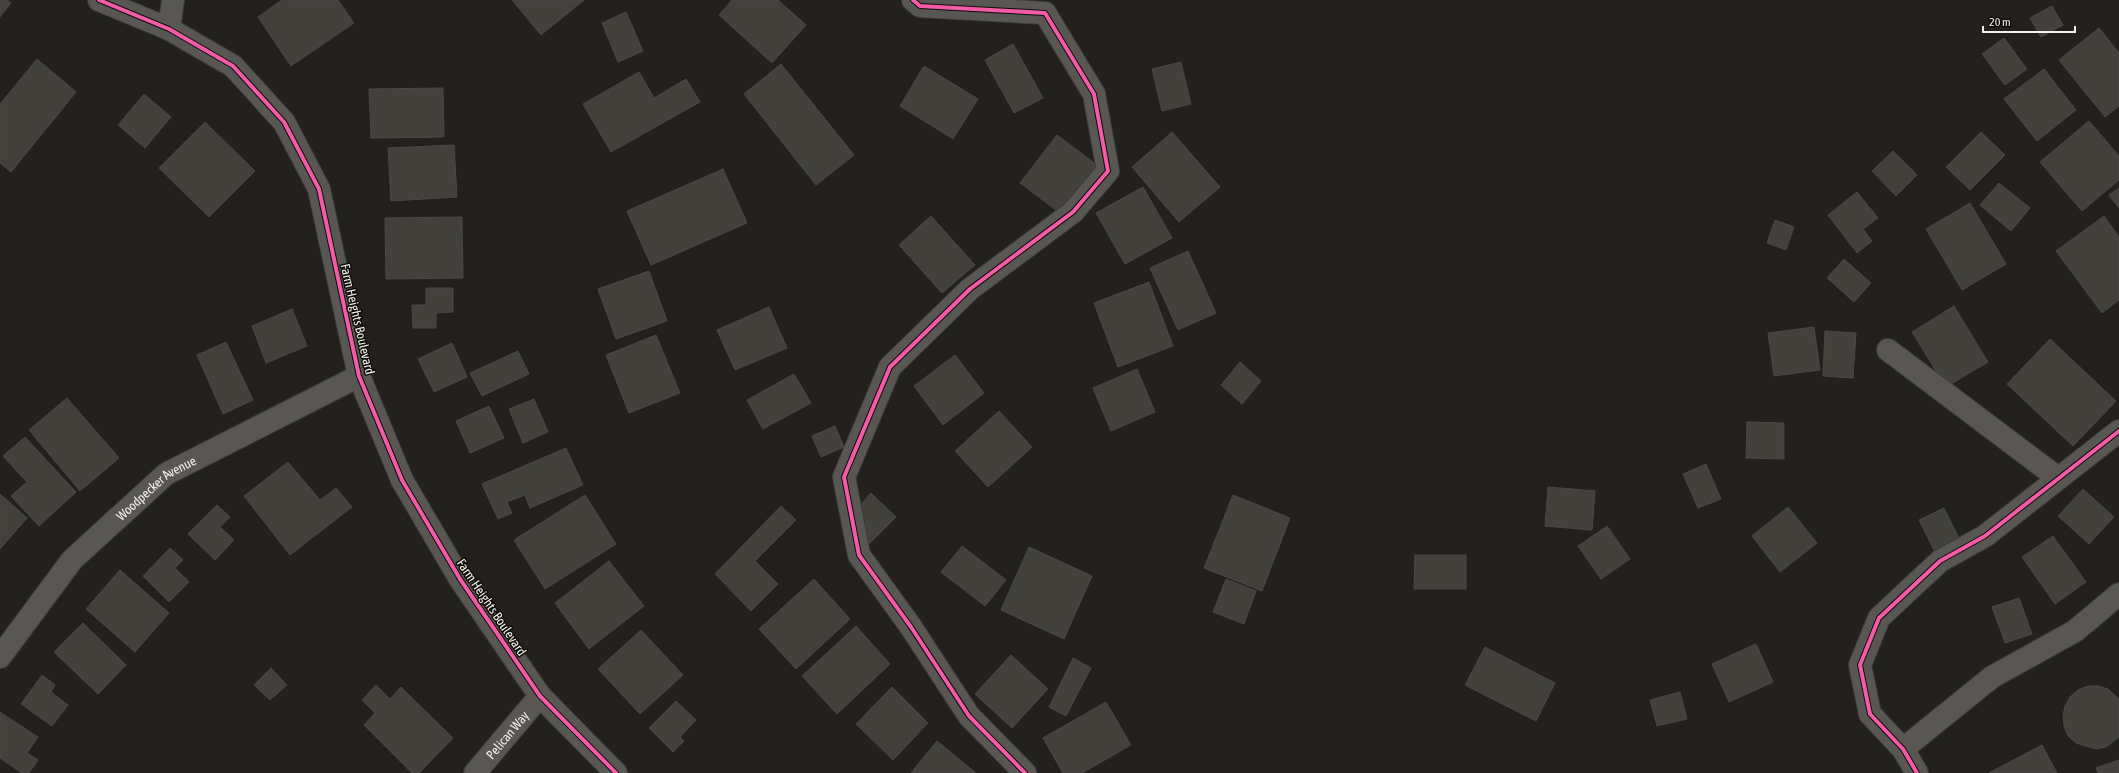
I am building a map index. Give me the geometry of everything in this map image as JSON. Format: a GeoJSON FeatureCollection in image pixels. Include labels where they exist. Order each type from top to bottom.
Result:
{"type":"FeatureCollection","features":[{"type":"Feature","properties":{"kind":"street","name":"Farm Heights Boulevard"},"geometry":{"type":"LineString","coordinates":[[99,0],[169,29],[233,66],[284,122],[319,189],[359,376],[402,480],[460,579],[540,696],[616,773]]}},
{"type":"Feature","properties":{"kind":"street"},"geometry":{"type":"LineString","coordinates":[[169,29],[173,0]]}},
{"type":"Feature","properties":{"kind":"street"},"geometry":{"type":"LineString","coordinates":[[916,3],[1044,12],[1094,94],[1108,171],[1073,212],[970,290],[890,367],[844,477],[859,555],[911,627],[969,716],[1025,773]]}},
{"type":"Feature","properties":{"kind":"street"},"geometry":{"type":"LineString","coordinates":[[1888,350],[2058,478]]}},
{"type":"Feature","properties":{"kind":"street","name":"Woodpecker Avenue"},"geometry":{"type":"LineString","coordinates":[[0,657],[72,560],[166,474],[359,376]]}},
{"type":"Feature","properties":{"kind":"street"},"geometry":{"type":"LineString","coordinates":[[1917,773],[1903,749],[1870,714],[1860,665],[1880,618],[1940,561],[1985,536],[2119,431]]}},
{"type":"Feature","properties":{"kind":"street"},"geometry":{"type":"LineString","coordinates":[[1903,749],[1992,677],[2075,631],[2119,594]]}},
{"type":"Feature","properties":{"kind":"street","name":"Pelican Way"},"geometry":{"type":"LineString","coordinates":[[474,773],[540,696]]}},
{"type":"Feature","properties":{"kind":"building"},"geometry":{"type":"Polygon","coordinates":[[[0,0],[7,0],[11,3],[0,17],[0,0]]]}},
{"type":"Feature","properties":{"kind":"building"},"geometry":{"type":"Polygon","coordinates":[[[282,0],[338,0],[354,23],[291,66],[258,17],[282,0]]]}},
{"type":"Feature","properties":{"kind":"building"},"geometry":{"type":"Polygon","coordinates":[[[512,0],[584,0],[541,35],[512,0]]]}},
{"type":"Feature","properties":{"kind":"building"},"geometry":{"type":"Polygon","coordinates":[[[732,0],[778,0],[806,25],[772,63],[719,15],[732,0]]]}},
{"type":"Feature","properties":{"kind":"building"},"geometry":{"type":"Polygon","coordinates":[[[2052,6],[2063,25],[2041,37],[2030,18],[2052,6]]]}},
{"type":"Feature","properties":{"kind":"building"},"geometry":{"type":"Polygon","coordinates":[[[626,12],[643,51],[618,62],[602,23],[626,12]]]}},
{"type":"Feature","properties":{"kind":"building"},"geometry":{"type":"Polygon","coordinates":[[[2099,28],[2119,53],[2119,106],[2105,117],[2059,60],[2099,28]]]}},
{"type":"Feature","properties":{"kind":"building"},"geometry":{"type":"Polygon","coordinates":[[[2004,38],[2027,69],[2005,85],[1982,54],[2004,38]]]}},
{"type":"Feature","properties":{"kind":"building"},"geometry":{"type":"Polygon","coordinates":[[[1013,44],[1043,98],[1014,113],[985,60],[1013,44]]]}},
{"type":"Feature","properties":{"kind":"building"},"geometry":{"type":"Polygon","coordinates":[[[37,59],[76,92],[11,172],[0,163],[0,104],[37,59]]]}},
{"type":"Feature","properties":{"kind":"building"},"geometry":{"type":"Polygon","coordinates":[[[1181,62],[1191,104],[1162,111],[1152,69],[1181,62]]]}},
{"type":"Feature","properties":{"kind":"building"},"geometry":{"type":"Polygon","coordinates":[[[781,64],[854,155],[816,185],[744,94],[781,64]]]}},
{"type":"Feature","properties":{"kind":"building"},"geometry":{"type":"Polygon","coordinates":[[[924,66],[978,99],[953,139],[900,106],[924,66]]]}},
{"type":"Feature","properties":{"kind":"building"},"geometry":{"type":"Polygon","coordinates":[[[2044,69],[2076,110],[2037,141],[2004,99],[2044,69]]]}},
{"type":"Feature","properties":{"kind":"building"},"geometry":{"type":"Polygon","coordinates":[[[639,72],[654,98],[686,79],[700,102],[611,152],[583,104],[639,72]]]}},
{"type":"Feature","properties":{"kind":"building"},"geometry":{"type":"Polygon","coordinates":[[[443,88],[444,137],[371,138],[369,89],[443,88]]]}},
{"type":"Feature","properties":{"kind":"building"},"geometry":{"type":"Polygon","coordinates":[[[144,94],[171,117],[145,148],[118,125],[144,94]]]}},
{"type":"Feature","properties":{"kind":"building"},"geometry":{"type":"Polygon","coordinates":[[[2089,121],[2119,156],[2119,180],[2082,211],[2040,162],[2089,121]]]}},
{"type":"Feature","properties":{"kind":"building"},"geometry":{"type":"Polygon","coordinates":[[[205,122],[255,171],[209,217],[159,168],[205,122]]]}},
{"type":"Feature","properties":{"kind":"building"},"geometry":{"type":"Polygon","coordinates":[[[1172,132],[1220,187],[1179,222],[1132,167],[1172,132]]]}},
{"type":"Feature","properties":{"kind":"building"},"geometry":{"type":"Polygon","coordinates":[[[1981,132],[2005,155],[1970,190],[1946,167],[1981,132]]]}},
{"type":"Feature","properties":{"kind":"building"},"geometry":{"type":"Polygon","coordinates":[[[1057,135],[1097,165],[1060,213],[1020,183],[1057,135]]]}},
{"type":"Feature","properties":{"kind":"building"},"geometry":{"type":"Polygon","coordinates":[[[454,145],[457,197],[391,201],[388,148],[454,145]]]}},
{"type":"Feature","properties":{"kind":"building"},"geometry":{"type":"Polygon","coordinates":[[[1893,151],[1917,175],[1896,196],[1872,171],[1893,151]]]}},
{"type":"Feature","properties":{"kind":"building"},"geometry":{"type":"Polygon","coordinates":[[[723,169],[747,223],[651,265],[627,211],[723,169]]]}},
{"type":"Feature","properties":{"kind":"building"},"geometry":{"type":"Polygon","coordinates":[[[1999,183],[2030,208],[2011,231],[1980,205],[1999,183]]]}},
{"type":"Feature","properties":{"kind":"building"},"geometry":{"type":"Polygon","coordinates":[[[1143,187],[1172,238],[1125,264],[1096,213],[1143,187]]]}},
{"type":"Feature","properties":{"kind":"building"},"geometry":{"type":"Polygon","coordinates":[[[2119,188],[2119,208],[2109,195],[2119,188]]]}},
{"type":"Feature","properties":{"kind":"building"},"geometry":{"type":"Polygon","coordinates":[[[1857,192],[1878,218],[1863,229],[1872,241],[1857,253],[1828,215],[1857,192]]]}},
{"type":"Feature","properties":{"kind":"building"},"geometry":{"type":"Polygon","coordinates":[[[1970,203],[2006,264],[1962,290],[1926,229],[1970,203]]]}},
{"type":"Feature","properties":{"kind":"building"},"geometry":{"type":"Polygon","coordinates":[[[931,216],[975,265],[942,293],[899,245],[931,216]]]}},
{"type":"Feature","properties":{"kind":"building"},"geometry":{"type":"Polygon","coordinates":[[[2104,216],[2119,237],[2119,300],[2102,313],[2056,251],[2104,216]]]}},
{"type":"Feature","properties":{"kind":"building"},"geometry":{"type":"Polygon","coordinates":[[[462,217],[463,278],[386,279],[385,218],[462,217]]]}},
{"type":"Feature","properties":{"kind":"building"},"geometry":{"type":"Polygon","coordinates":[[[1775,220],[1794,227],[1786,250],[1767,243],[1775,220]]]}},
{"type":"Feature","properties":{"kind":"building"},"geometry":{"type":"Polygon","coordinates":[[[1188,251],[1216,313],[1178,330],[1150,268],[1188,251]]]}},
{"type":"Feature","properties":{"kind":"building"},"geometry":{"type":"Polygon","coordinates":[[[1844,259],[1871,283],[1854,302],[1827,278],[1844,259]]]}},
{"type":"Feature","properties":{"kind":"building"},"geometry":{"type":"Polygon","coordinates":[[[649,271],[667,321],[616,339],[598,289],[649,271]]]}},
{"type":"Feature","properties":{"kind":"building"},"geometry":{"type":"Polygon","coordinates":[[[1149,282],[1173,346],[1118,367],[1094,303],[1149,282]]]}},
{"type":"Feature","properties":{"kind":"building"},"geometry":{"type":"Polygon","coordinates":[[[426,288],[453,288],[453,312],[436,313],[436,328],[413,328],[412,305],[426,305],[426,288]]]}},
{"type":"Feature","properties":{"kind":"building"},"geometry":{"type":"Polygon","coordinates":[[[1954,306],[1988,362],[1946,387],[1912,332],[1954,306]]]}},
{"type":"Feature","properties":{"kind":"building"},"geometry":{"type":"Polygon","coordinates":[[[769,307],[787,348],[735,370],[717,330],[769,307]]]}},
{"type":"Feature","properties":{"kind":"building"},"geometry":{"type":"Polygon","coordinates":[[[292,309],[307,346],[266,363],[252,326],[292,309]]]}},
{"type":"Feature","properties":{"kind":"building"},"geometry":{"type":"Polygon","coordinates":[[[1814,327],[1820,370],[1774,376],[1768,333],[1814,327]]]}},
{"type":"Feature","properties":{"kind":"building"},"geometry":{"type":"Polygon","coordinates":[[[1825,331],[1856,333],[1853,378],[1823,376],[1825,331]]]}},
{"type":"Feature","properties":{"kind":"building"},"geometry":{"type":"Polygon","coordinates":[[[656,335],[680,393],[629,413],[606,355],[656,335]]]}},
{"type":"Feature","properties":{"kind":"building"},"geometry":{"type":"Polygon","coordinates":[[[2050,339],[2116,401],[2073,446],[2007,384],[2050,339]]]}},
{"type":"Feature","properties":{"kind":"building"},"geometry":{"type":"Polygon","coordinates":[[[226,342],[253,400],[223,414],[197,355],[226,342]]]}},
{"type":"Feature","properties":{"kind":"building"},"geometry":{"type":"Polygon","coordinates":[[[452,343],[467,377],[434,392],[418,359],[452,343]]]}},
{"type":"Feature","properties":{"kind":"building"},"geometry":{"type":"Polygon","coordinates":[[[518,351],[529,374],[482,396],[470,373],[518,351]]]}},
{"type":"Feature","properties":{"kind":"building"},"geometry":{"type":"Polygon","coordinates":[[[955,355],[984,393],[943,425],[914,386],[955,355]]]}},
{"type":"Feature","properties":{"kind":"building"},"geometry":{"type":"Polygon","coordinates":[[[1240,362],[1261,381],[1242,404],[1221,385],[1240,362]]]}},
{"type":"Feature","properties":{"kind":"building"},"geometry":{"type":"Polygon","coordinates":[[[1137,369],[1155,412],[1111,431],[1093,388],[1137,369]]]}},
{"type":"Feature","properties":{"kind":"building"},"geometry":{"type":"Polygon","coordinates":[[[794,374],[811,403],[763,429],[747,400],[794,374]]]}},
{"type":"Feature","properties":{"kind":"building"},"geometry":{"type":"Polygon","coordinates":[[[67,398],[119,458],[80,491],[29,430],[67,398]]]}},
{"type":"Feature","properties":{"kind":"building"},"geometry":{"type":"Polygon","coordinates":[[[534,399],[548,432],[523,443],[509,409],[534,399]]]}},
{"type":"Feature","properties":{"kind":"building"},"geometry":{"type":"Polygon","coordinates":[[[489,406],[504,438],[470,453],[456,421],[489,406]]]}},
{"type":"Feature","properties":{"kind":"building"},"geometry":{"type":"Polygon","coordinates":[[[999,411],[1032,447],[988,487],[955,451],[999,411]]]}},
{"type":"Feature","properties":{"kind":"building"},"geometry":{"type":"Polygon","coordinates":[[[1747,422],[1784,423],[1784,459],[1746,458],[1747,422]]]}},
{"type":"Feature","properties":{"kind":"building"},"geometry":{"type":"Polygon","coordinates":[[[835,426],[844,447],[821,457],[812,436],[835,426]]]}},
{"type":"Feature","properties":{"kind":"building"},"geometry":{"type":"Polygon","coordinates":[[[25,437],[76,492],[39,526],[11,496],[27,482],[3,456],[25,437]]]}},
{"type":"Feature","properties":{"kind":"building"},"geometry":{"type":"Polygon","coordinates":[[[566,448],[583,485],[530,508],[525,495],[507,502],[512,513],[498,519],[482,484],[566,448]]]}},
{"type":"Feature","properties":{"kind":"building"},"geometry":{"type":"Polygon","coordinates":[[[288,462],[320,500],[336,488],[352,507],[290,555],[244,496],[288,462]]]}},
{"type":"Feature","properties":{"kind":"building"},"geometry":{"type":"Polygon","coordinates":[[[1706,464],[1721,499],[1698,508],[1683,474],[1706,464]]]}},
{"type":"Feature","properties":{"kind":"building"},"geometry":{"type":"Polygon","coordinates":[[[1548,487],[1595,491],[1592,530],[1545,526],[1548,487]]]}},
{"type":"Feature","properties":{"kind":"building"},"geometry":{"type":"Polygon","coordinates":[[[2083,489],[2114,517],[2089,544],[2058,516],[2083,489]]]}},
{"type":"Feature","properties":{"kind":"building"},"geometry":{"type":"Polygon","coordinates":[[[871,493],[896,517],[865,548],[856,510],[871,493]]]}},
{"type":"Feature","properties":{"kind":"building"},"geometry":{"type":"Polygon","coordinates":[[[0,494],[27,518],[0,549],[0,494]]]}},
{"type":"Feature","properties":{"kind":"building"},"geometry":{"type":"Polygon","coordinates":[[[585,495],[616,544],[545,589],[514,540],[585,495]]]}},
{"type":"Feature","properties":{"kind":"building"},"geometry":{"type":"Polygon","coordinates":[[[1233,495],[1290,518],[1262,591],[1204,568],[1233,495]]]}},
{"type":"Feature","properties":{"kind":"building"},"geometry":{"type":"Polygon","coordinates":[[[217,505],[230,517],[220,527],[234,540],[215,560],[188,534],[217,505]]]}},
{"type":"Feature","properties":{"kind":"building"},"geometry":{"type":"Polygon","coordinates":[[[781,506],[796,520],[755,561],[778,584],[751,611],[715,574],[781,506]]]}},
{"type":"Feature","properties":{"kind":"building"},"geometry":{"type":"Polygon","coordinates":[[[1788,507],[1817,543],[1780,572],[1752,536],[1788,507]]]}},
{"type":"Feature","properties":{"kind":"building"},"geometry":{"type":"Polygon","coordinates":[[[1944,508],[1961,542],[1936,554],[1919,520],[1944,508]]]}},
{"type":"Feature","properties":{"kind":"building"},"geometry":{"type":"Polygon","coordinates":[[[1607,526],[1630,559],[1601,579],[1578,546],[1607,526]]]}},
{"type":"Feature","properties":{"kind":"building"},"geometry":{"type":"Polygon","coordinates":[[[2053,536],[2086,582],[2055,604],[2022,557],[2053,536]]]}},
{"type":"Feature","properties":{"kind":"building"},"geometry":{"type":"Polygon","coordinates":[[[962,546],[1006,580],[985,606],[941,572],[962,546]]]}},
{"type":"Feature","properties":{"kind":"building"},"geometry":{"type":"Polygon","coordinates":[[[1029,547],[1092,576],[1064,639],[1001,610],[1029,547]]]}},
{"type":"Feature","properties":{"kind":"building"},"geometry":{"type":"Polygon","coordinates":[[[170,548],[183,560],[175,568],[189,582],[169,602],[143,576],[170,548]]]}},
{"type":"Feature","properties":{"kind":"building"},"geometry":{"type":"Polygon","coordinates":[[[1415,555],[1466,555],[1466,589],[1414,589],[1415,555]]]}},
{"type":"Feature","properties":{"kind":"building"},"geometry":{"type":"Polygon","coordinates":[[[609,561],[644,606],[589,649],[555,603],[609,561]]]}},
{"type":"Feature","properties":{"kind":"building"},"geometry":{"type":"Polygon","coordinates":[[[120,570],[169,613],[135,652],[86,609],[120,570]]]}},
{"type":"Feature","properties":{"kind":"building"},"geometry":{"type":"Polygon","coordinates":[[[814,579],[850,619],[796,669],[759,629],[814,579]]]}},
{"type":"Feature","properties":{"kind":"building"},"geometry":{"type":"Polygon","coordinates":[[[1226,579],[1256,591],[1244,624],[1213,612],[1226,579]]]}},
{"type":"Feature","properties":{"kind":"building"},"geometry":{"type":"Polygon","coordinates":[[[2019,598],[2032,634],[2005,643],[1992,607],[2019,598]]]}},
{"type":"Feature","properties":{"kind":"building"},"geometry":{"type":"Polygon","coordinates":[[[83,623],[126,665],[98,694],[54,652],[83,623]]]}},
{"type":"Feature","properties":{"kind":"building"},"geometry":{"type":"Polygon","coordinates":[[[856,626],[890,664],[837,714],[802,676],[856,626]]]}},
{"type":"Feature","properties":{"kind":"building"},"geometry":{"type":"Polygon","coordinates":[[[641,630],[683,675],[640,714],[598,669],[641,630]]]}},
{"type":"Feature","properties":{"kind":"building"},"geometry":{"type":"Polygon","coordinates":[[[1756,644],[1773,682],[1729,702],[1712,664],[1756,644]]]}},
{"type":"Feature","properties":{"kind":"building"},"geometry":{"type":"Polygon","coordinates":[[[1485,647],[1555,683],[1536,721],[1465,685],[1485,647]]]}},
{"type":"Feature","properties":{"kind":"building"},"geometry":{"type":"Polygon","coordinates":[[[1011,655],[1048,689],[1012,728],[975,694],[1011,655]]]}},
{"type":"Feature","properties":{"kind":"building"},"geometry":{"type":"Polygon","coordinates":[[[1073,658],[1091,668],[1066,716],[1049,707],[1073,658]]]}},
{"type":"Feature","properties":{"kind":"building"},"geometry":{"type":"Polygon","coordinates":[[[271,668],[287,685],[270,700],[254,685],[271,668]]]}},
{"type":"Feature","properties":{"kind":"building"},"geometry":{"type":"Polygon","coordinates":[[[42,675],[55,685],[51,692],[68,705],[52,726],[21,704],[42,675]]]}},
{"type":"Feature","properties":{"kind":"building"},"geometry":{"type":"Polygon","coordinates":[[[376,685],[390,699],[401,687],[453,738],[419,773],[412,773],[364,725],[375,713],[362,700],[376,685]]]}},
{"type":"Feature","properties":{"kind":"building"},"geometry":{"type":"Polygon","coordinates":[[[2088,686],[2098,686],[2108,689],[2119,699],[2119,737],[2106,747],[2096,749],[2076,743],[2068,736],[2064,726],[2063,716],[2065,706],[2070,697],[2078,690],[2088,686]]]}},
{"type":"Feature","properties":{"kind":"building"},"geometry":{"type":"Polygon","coordinates":[[[892,687],[928,723],[893,760],[856,724],[892,687]]]}},
{"type":"Feature","properties":{"kind":"building"},"geometry":{"type":"Polygon","coordinates":[[[1680,692],[1687,719],[1657,726],[1650,700],[1680,692]]]}},
{"type":"Feature","properties":{"kind":"building"},"geometry":{"type":"Polygon","coordinates":[[[676,701],[696,720],[680,737],[684,741],[673,752],[649,728],[676,701]]]}},
{"type":"Feature","properties":{"kind":"building"},"geometry":{"type":"Polygon","coordinates":[[[1106,702],[1131,745],[1082,773],[1063,773],[1043,738],[1106,702]]]}},
{"type":"Feature","properties":{"kind":"building"},"geometry":{"type":"Polygon","coordinates":[[[0,712],[38,737],[27,753],[38,760],[29,773],[22,773],[0,758],[0,712]]]}},
{"type":"Feature","properties":{"kind":"building"},"geometry":{"type":"Polygon","coordinates":[[[937,741],[976,773],[911,773],[937,741]]]}},
{"type":"Feature","properties":{"kind":"building"},"geometry":{"type":"Polygon","coordinates":[[[2042,745],[2057,773],[1989,773],[2042,745]]]}},
{"type":"Feature","properties":{"kind":"building"},"geometry":{"type":"Polygon","coordinates":[[[2119,760],[2119,773],[2098,773],[2096,768],[2119,760]]]}},
{"type":"Feature","properties":{"kind":"cycle path"},"geometry":{"type":"LineString","coordinates":[[99,0],[169,29],[233,66],[284,122],[319,189],[359,376],[402,480],[460,579],[540,696],[616,773]]}},
{"type":"Feature","properties":{"kind":"cycle path"},"geometry":{"type":"LineString","coordinates":[[913,0],[920,6],[1045,13],[1094,94],[1108,171],[1073,212],[970,289],[890,367],[844,477],[859,555],[911,627],[969,716],[1025,773]]}},
{"type":"Feature","properties":{"kind":"cycle path"},"geometry":{"type":"LineString","coordinates":[[1917,773],[1903,749],[1870,714],[1860,665],[1879,618],[1940,561],[1985,536],[2119,431]]}}]}
